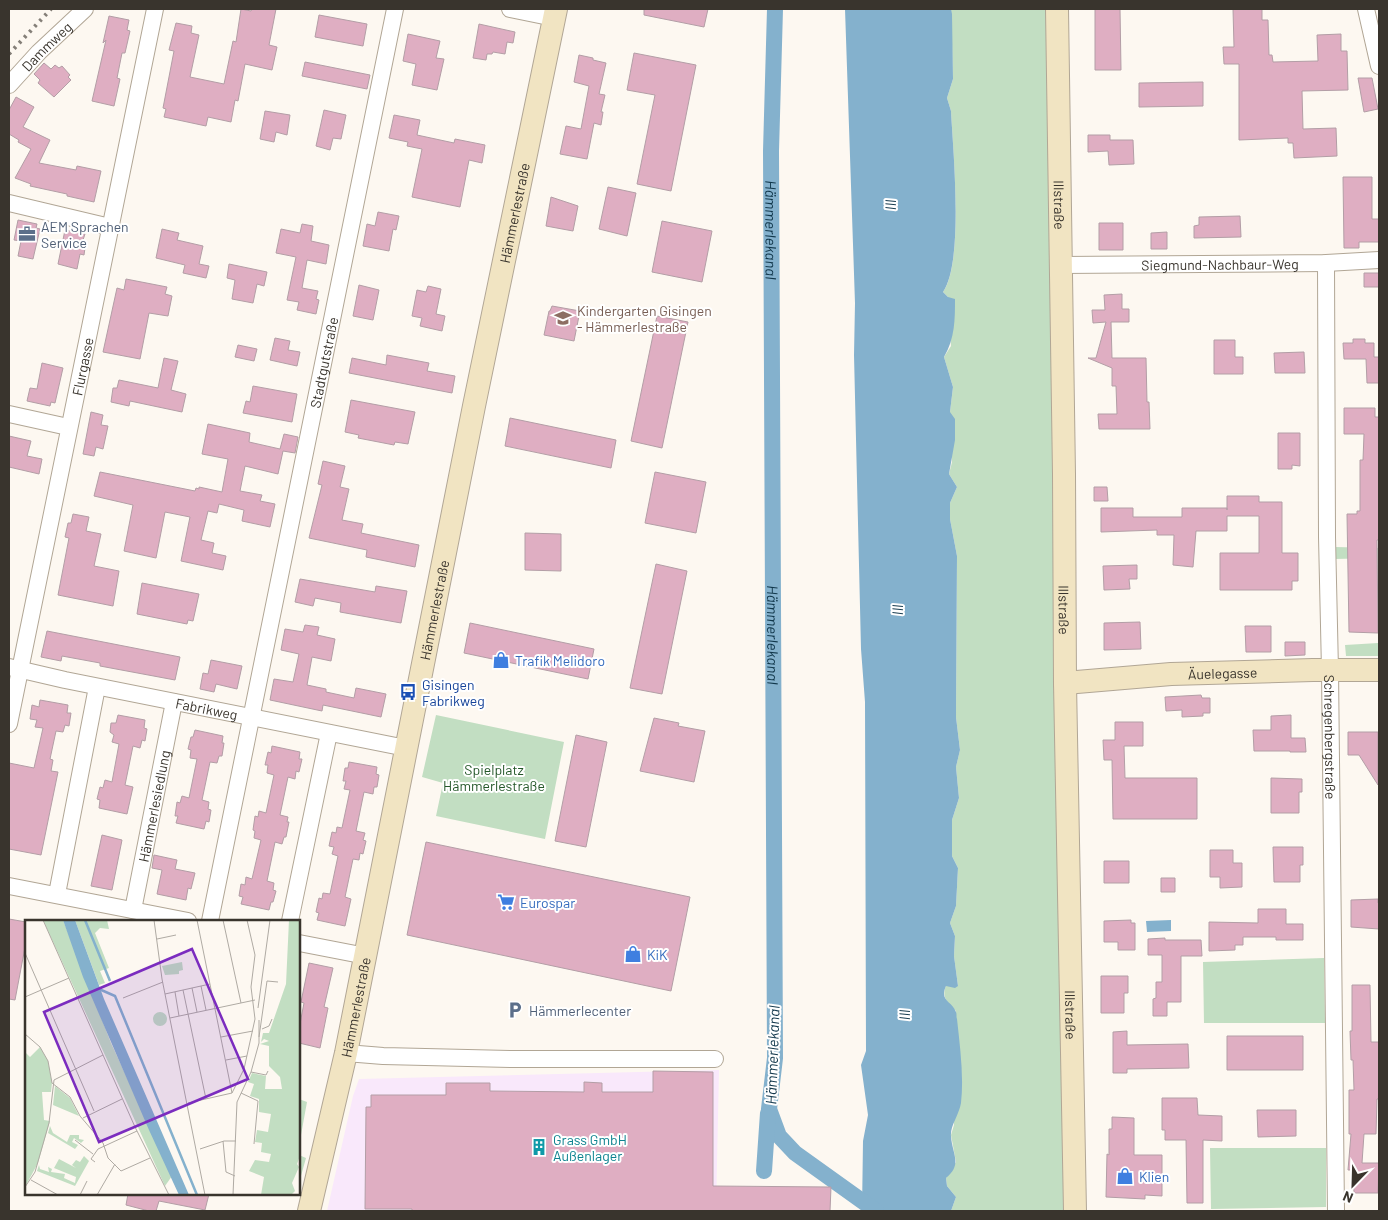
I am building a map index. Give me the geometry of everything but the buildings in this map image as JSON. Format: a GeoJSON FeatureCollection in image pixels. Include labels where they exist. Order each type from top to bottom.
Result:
{"type":"FeatureCollection","features":[{"type":"Feature","properties":{"kind":"main road","name":"Illstraße"},"geometry":{"type":"LineString","coordinates":[[1057,9],[1065,683],[1075,1211]]}},
{"type":"Feature","properties":{"kind":"main road","name":"Hämmerlestraße"},"geometry":{"type":"LineString","coordinates":[[309,1211],[346,1053],[366,956],[406,748],[555,13]]}},
{"type":"Feature","properties":{"kind":"main road","name":"Äuelegasse"},"geometry":{"type":"LineString","coordinates":[[1065,683],[1171,674],[1379,670]]}},
{"type":"Feature","properties":{"kind":"street","name":"Dammweg"},"geometry":{"type":"LineString","coordinates":[[9,85],[39,52],[85,9]]}},
{"type":"Feature","properties":{"kind":"street","name":"Flurgasse"},"geometry":{"type":"LineString","coordinates":[[9,724],[14,668],[68,427],[155,9]]}},
{"type":"Feature","properties":{"kind":"street","name":"Stadtgutstraße"},"geometry":{"type":"LineString","coordinates":[[251,717],[396,9]]}},
{"type":"Feature","properties":{"kind":"street"},"geometry":{"type":"LineString","coordinates":[[510,9],[555,13]]}},
{"type":"Feature","properties":{"kind":"street"},"geometry":{"type":"LineString","coordinates":[[1366,9],[1379,66]]}},
{"type":"Feature","properties":{"kind":"street"},"geometry":{"type":"LineString","coordinates":[[9,197],[25,207]]}},
{"type":"Feature","properties":{"kind":"street"},"geometry":{"type":"LineString","coordinates":[[9,203],[110,227]]}},
{"type":"Feature","properties":{"kind":"street","name":"Siegmund-Nachbaur-Weg"},"geometry":{"type":"LineString","coordinates":[[1061,265],[1326,263],[1379,260]]}},
{"type":"Feature","properties":{"kind":"street","name":"Schregenbergstraße"},"geometry":{"type":"LineString","coordinates":[[1326,263],[1327,537],[1336,1211]]}},
{"type":"Feature","properties":{"kind":"street"},"geometry":{"type":"LineString","coordinates":[[9,414],[68,427]]}},
{"type":"Feature","properties":{"kind":"street","name":"Fabrikweg"},"geometry":{"type":"LineString","coordinates":[[14,668],[97,687],[406,748]]}},
{"type":"Feature","properties":{"kind":"street"},"geometry":{"type":"LineString","coordinates":[[57,894],[97,687]]}},
{"type":"Feature","properties":{"kind":"street","name":"Hämmerlesiedlung"},"geometry":{"type":"LineString","coordinates":[[133,910],[174,702]]}},
{"type":"Feature","properties":{"kind":"street"},"geometry":{"type":"LineString","coordinates":[[210,920],[251,717]]}},
{"type":"Feature","properties":{"kind":"street"},"geometry":{"type":"LineString","coordinates":[[290,920],[329,733]]}},
{"type":"Feature","properties":{"kind":"street"},"geometry":{"type":"LineString","coordinates":[[9,886],[183,920]]}},
{"type":"Feature","properties":{"kind":"street"},"geometry":{"type":"LineString","coordinates":[[300,943],[366,956]]}},
{"type":"Feature","properties":{"kind":"street"},"geometry":{"type":"LineString","coordinates":[[346,1053],[383,1056],[511,1059],[714,1059]]}},
{"type":"Feature","properties":{"kind":"shaded area","name":"Grass GmbH Außenlager"},"geometry":{"type":"Polygon","coordinates":[[[719,1070],[716,1211],[327,1211],[353,1096],[359,1079],[719,1070]]]}},
{"type":"Feature","properties":{"kind":"green space"},"geometry":{"type":"Polygon","coordinates":[[[951,9],[1057,9],[1075,1211],[951,1211],[956,1197],[947,1186],[946,1178],[956,1162],[951,1135],[954,1125],[956,1011],[948,1002],[944,993],[946,986],[958,986],[954,956],[955,936],[950,923],[956,906],[958,868],[952,856],[952,820],[959,798],[956,767],[960,750],[956,717],[957,556],[950,519],[950,503],[957,487],[949,474],[952,462],[950,412],[953,387],[944,357],[951,346],[948,297],[943,292],[949,277],[953,257],[956,205],[951,111],[947,98],[953,79],[951,9]]]}},
{"type":"Feature","properties":{"kind":"green space"},"geometry":{"type":"Polygon","coordinates":[[[1335,547],[1379,548],[1379,656],[1346,656],[1345,645],[1378,643],[1377,558],[1335,559],[1335,547]]]}},
{"type":"Feature","properties":{"kind":"green space","name":"Spielplatz Hämmerlestraße"},"geometry":{"type":"Polygon","coordinates":[[[436,715],[564,742],[545,839],[436,816],[443,783],[422,777],[436,715]]]}},
{"type":"Feature","properties":{"kind":"green space"},"geometry":{"type":"Polygon","coordinates":[[[1324,958],[1325,1023],[1204,1023],[1203,962],[1324,958]]]}},
{"type":"Feature","properties":{"kind":"green space"},"geometry":{"type":"Polygon","coordinates":[[[300,1099],[307,1102],[300,1140],[300,1099]]]}},
{"type":"Feature","properties":{"kind":"green space"},"geometry":{"type":"Polygon","coordinates":[[[1210,1148],[1326,1148],[1326,1207],[1211,1209],[1210,1148]]]}},
{"type":"Feature","properties":{"kind":"green space"},"geometry":{"type":"Polygon","coordinates":[[[300,1155],[306,1158],[300,1179],[300,1155]]]}},
{"type":"Feature","properties":{"kind":"water","name":"Ill"},"geometry":{"type":"Polygon","coordinates":[[[845,9],[951,9],[952,14],[953,79],[947,98],[951,111],[956,205],[953,257],[949,277],[943,292],[948,297],[955,299],[952,336],[944,357],[953,387],[950,412],[955,419],[955,440],[949,474],[957,487],[950,503],[950,519],[957,556],[956,717],[960,750],[956,767],[959,798],[952,820],[952,856],[958,868],[956,906],[950,923],[955,936],[954,956],[958,986],[955,988],[946,986],[944,995],[956,1013],[962,1082],[961,1103],[951,1132],[955,1163],[951,1173],[946,1178],[947,1186],[956,1197],[951,1211],[862,1211],[863,1141],[868,1115],[861,1065],[866,1051],[865,702],[861,649],[854,355],[855,303],[845,9]]]}},
{"type":"Feature","properties":{"kind":"water"},"geometry":{"type":"Polygon","coordinates":[[[1171,920],[1171,931],[1147,932],[1146,921],[1171,920]]]}},
{"type":"Feature","properties":{"kind":"waterway","name":"Hämmerlekanal"},"geometry":{"type":"LineString","coordinates":[[775,9],[771,151],[775,1058],[769,1109],[779,1136],[795,1153],[876,1211]]}},
{"type":"Feature","properties":{"kind":"waterway"},"geometry":{"type":"LineString","coordinates":[[764,1171],[768,1113]]}},
{"type":"Feature","properties":{"kind":"railway"},"geometry":{"type":"LineString","coordinates":[[9,54],[51,9]]}},
{"type":"Feature","properties":{"kind":"place","name":"AEM Sprachen Service"},"geometry":{"type":"Point","coordinates":[27,234]}},
{"type":"Feature","properties":{"kind":"place","name":"Kindergarten Gisingen - Hämmerlestraße"},"geometry":{"type":"Point","coordinates":[563,318]}},
{"type":"Feature","properties":{"kind":"place","name":"Trafik Melidoro"},"geometry":{"type":"Point","coordinates":[501,660]}},
{"type":"Feature","properties":{"kind":"place","name":"Gisingen Fabrikweg"},"geometry":{"type":"Point","coordinates":[408,692]}},
{"type":"Feature","properties":{"kind":"place","name":"Eurospar"},"geometry":{"type":"Point","coordinates":[506,902]}},
{"type":"Feature","properties":{"kind":"place","name":"KiK"},"geometry":{"type":"Point","coordinates":[633,954]}},
{"type":"Feature","properties":{"kind":"place","name":"Hämmerlecenter"},"geometry":{"type":"Point","coordinates":[515,1010]}},
{"type":"Feature","properties":{"kind":"place","name":"Grass GmbH Außenlager"},"geometry":{"type":"Point","coordinates":[539,1147]}},
{"type":"Feature","properties":{"kind":"place","name":"Klien"},"geometry":{"type":"Point","coordinates":[1125,1176]}}]}
